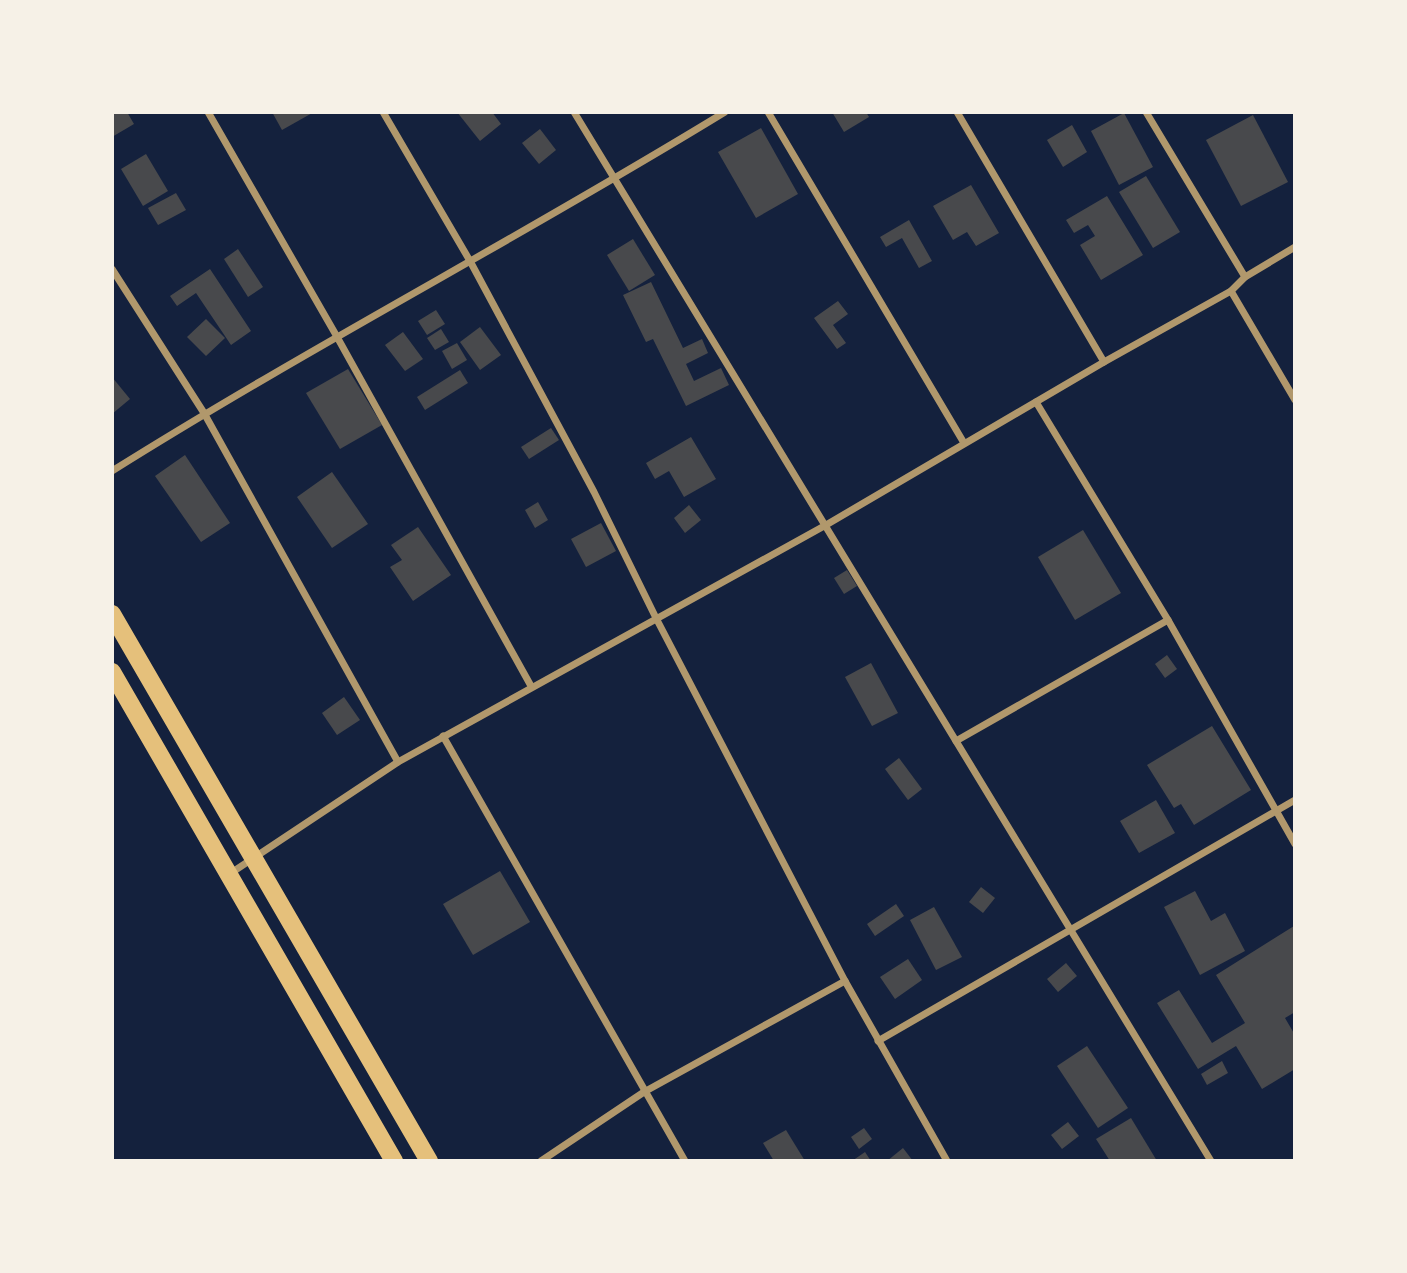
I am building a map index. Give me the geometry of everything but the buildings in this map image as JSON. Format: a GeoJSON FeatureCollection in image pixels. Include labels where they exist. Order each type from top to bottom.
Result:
{"type":"FeatureCollection","features":[{"type":"Feature","properties":{"kind":"main road"},"geometry":{"type":"LineString","coordinates":[[112,614],[429,1161]]}},
{"type":"Feature","properties":{"kind":"main road"},"geometry":{"type":"LineString","coordinates":[[112,672],[394,1161]]}},
{"type":"Feature","properties":{"kind":"street"},"geometry":{"type":"LineString","coordinates":[[208,112],[337,335],[531,686]]}},
{"type":"Feature","properties":{"kind":"street"},"geometry":{"type":"LineString","coordinates":[[383,112],[470,261],[594,492],[656,618],[845,981],[947,1161]]}},
{"type":"Feature","properties":{"kind":"street"},"geometry":{"type":"LineString","coordinates":[[574,112],[1211,1161]]}},
{"type":"Feature","properties":{"kind":"street"},"geometry":{"type":"LineString","coordinates":[[112,471],[337,335],[614,180],[725,112]]}},
{"type":"Feature","properties":{"kind":"street"},"geometry":{"type":"LineString","coordinates":[[768,112],[964,443]]}},
{"type":"Feature","properties":{"kind":"street"},"geometry":{"type":"LineString","coordinates":[[957,112],[1104,362]]}},
{"type":"Feature","properties":{"kind":"street"},"geometry":{"type":"LineString","coordinates":[[1146,112],[1245,277]]}},
{"type":"Feature","properties":{"kind":"street"},"geometry":{"type":"LineString","coordinates":[[227,875],[398,762],[826,525],[1231,291],[1245,277],[1295,247]]}},
{"type":"Feature","properties":{"kind":"street"},"geometry":{"type":"LineString","coordinates":[[112,269],[204,413],[398,762]]}},
{"type":"Feature","properties":{"kind":"street"},"geometry":{"type":"LineString","coordinates":[[1231,291],[1295,400]]}},
{"type":"Feature","properties":{"kind":"street"},"geometry":{"type":"LineString","coordinates":[[1036,402],[1168,620],[1295,844]]}},
{"type":"Feature","properties":{"kind":"street"},"geometry":{"type":"LineString","coordinates":[[957,741],[1168,620]]}},
{"type":"Feature","properties":{"kind":"street"},"geometry":{"type":"LineString","coordinates":[[443,736],[685,1161]]}},
{"type":"Feature","properties":{"kind":"street"},"geometry":{"type":"LineString","coordinates":[[878,1041],[1295,800]]}},
{"type":"Feature","properties":{"kind":"street"},"geometry":{"type":"LineString","coordinates":[[541,1161],[644,1092],[845,981]]}}]}
